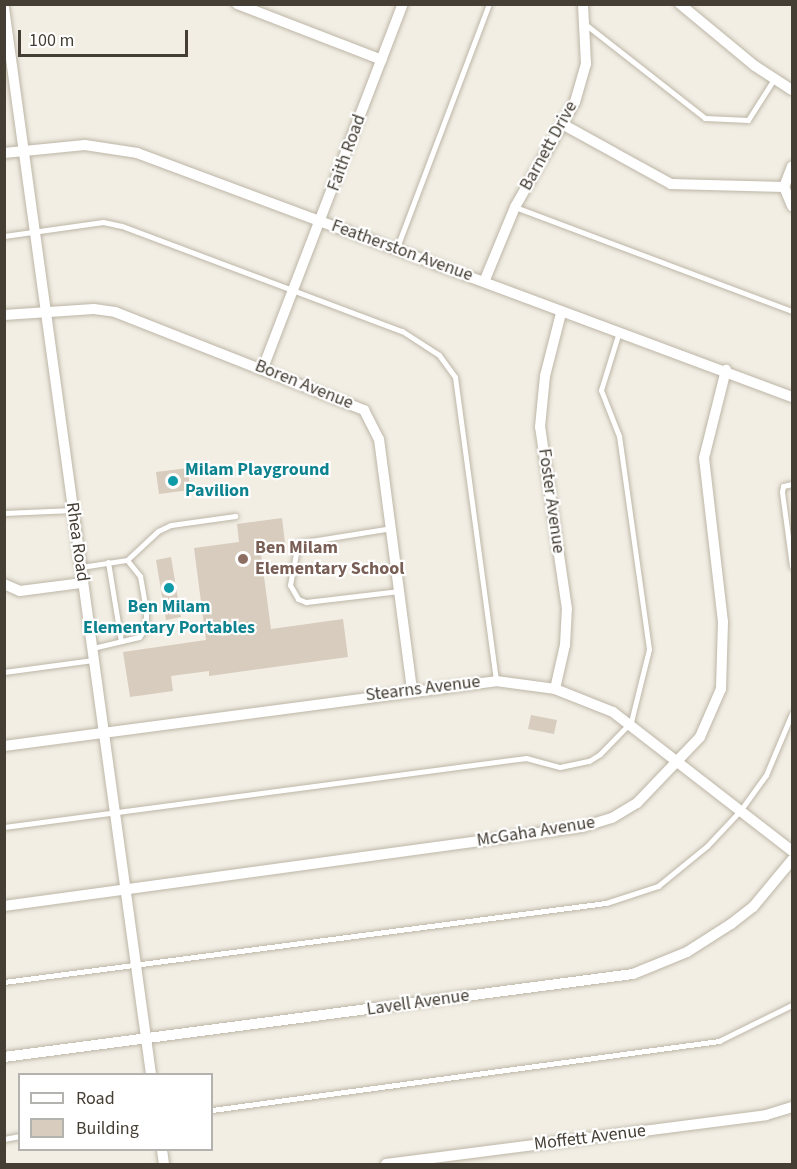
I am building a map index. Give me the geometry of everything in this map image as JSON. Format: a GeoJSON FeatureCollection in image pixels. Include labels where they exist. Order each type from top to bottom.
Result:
{"type":"FeatureCollection","features":[{"type":"Feature","properties":{"kind":"street"},"geometry":{"type":"LineString","coordinates":[[237,4],[382,60]]}},
{"type":"Feature","properties":{"kind":"street","name":"Faith Road"},"geometry":{"type":"LineString","coordinates":[[263,368],[322,221],[403,4]]}},
{"type":"Feature","properties":{"kind":"street","name":"Barnett Drive"},"geometry":{"type":"LineString","coordinates":[[484,282],[515,207],[564,125],[583,78],[583,4]]}},
{"type":"Feature","properties":{"kind":"street"},"geometry":{"type":"LineString","coordinates":[[680,4],[774,80],[792,90]]}},
{"type":"Feature","properties":{"kind":"street","name":"Rhea Road"},"geometry":{"type":"LineString","coordinates":[[4,8],[151,1073]]}},
{"type":"Feature","properties":{"kind":"street"},"geometry":{"type":"LineString","coordinates":[[564,125],[671,184],[784,187]]}},
{"type":"Feature","properties":{"kind":"street","name":"Featherston Avenue"},"geometry":{"type":"LineString","coordinates":[[4,153],[85,145],[138,153],[484,282],[618,335],[726,370],[792,397]]}},
{"type":"Feature","properties":{"kind":"street"},"geometry":{"type":"LineString","coordinates":[[792,166],[784,187],[792,206]]}},
{"type":"Feature","properties":{"kind":"street","name":"Boren Avenue"},"geometry":{"type":"LineString","coordinates":[[4,315],[46,311],[116,312],[263,368],[364,410],[379,439],[402,590],[412,688]]}},
{"type":"Feature","properties":{"kind":"street","name":"Foster Avenue"},"geometry":{"type":"LineString","coordinates":[[555,689],[566,645],[567,609],[540,427],[544,376],[561,313]]}},
{"type":"Feature","properties":{"kind":"street","name":"McGaha Avenue"},"geometry":{"type":"LineString","coordinates":[[4,906],[594,824],[636,803],[680,761],[712,716],[723,672],[723,622],[704,458],[726,370]]}},
{"type":"Feature","properties":{"kind":"street"},"geometry":{"type":"LineString","coordinates":[[4,593],[82,583]]}},
{"type":"Feature","properties":{"kind":"street"},"geometry":{"type":"LineString","coordinates":[[4,584],[20,591]]}},
{"type":"Feature","properties":{"kind":"street","name":"Stearns Avenue"},"geometry":{"type":"LineString","coordinates":[[4,746],[412,688],[496,681],[555,689],[631,722],[792,851]]}},
{"type":"Feature","properties":{"kind":"street","name":"Lavell Avenue"},"geometry":{"type":"LineString","coordinates":[[4,1057],[633,974],[687,952],[731,924],[753,907],[792,860]]}},
{"type":"Feature","properties":{"kind":"street","name":"Moffett Avenue"},"geometry":{"type":"LineString","coordinates":[[386,1164],[766,1115],[792,1107]]}},
{"type":"Feature","properties":{"kind":"lane"},"geometry":{"type":"LineString","coordinates":[[396,250],[489,4]]}},
{"type":"Feature","properties":{"kind":"lane"},"geometry":{"type":"LineString","coordinates":[[583,23],[705,118],[748,120],[774,80]]}},
{"type":"Feature","properties":{"kind":"lane"},"geometry":{"type":"LineString","coordinates":[[515,207],[792,311]]}},
{"type":"Feature","properties":{"kind":"lane"},"geometry":{"type":"LineString","coordinates":[[4,236],[103,222],[122,226],[422,341],[455,378],[496,681]]}},
{"type":"Feature","properties":{"kind":"lane"},"geometry":{"type":"LineString","coordinates":[[4,827],[526,758],[560,767],[573,765],[600,754],[631,722],[649,649],[619,436],[601,390],[618,335]]}},
{"type":"Feature","properties":{"kind":"lane"},"geometry":{"type":"LineString","coordinates":[[792,484],[783,486],[782,492],[792,566]]}},
{"type":"Feature","properties":{"kind":"lane"},"geometry":{"type":"LineString","coordinates":[[4,513],[73,510]]}},
{"type":"Feature","properties":{"kind":"lane"},"geometry":{"type":"LineString","coordinates":[[80,567],[128,560],[158,531],[171,525],[235,516]]}},
{"type":"Feature","properties":{"kind":"lane"},"geometry":{"type":"LineString","coordinates":[[393,528],[298,543],[290,585],[298,599],[306,603],[402,590]]}},
{"type":"Feature","properties":{"kind":"lane"},"geometry":{"type":"LineString","coordinates":[[4,672],[92,655],[121,641],[139,637],[146,628],[140,576],[128,560]]}},
{"type":"Feature","properties":{"kind":"lane"},"geometry":{"type":"LineString","coordinates":[[108,562],[121,641]]}},
{"type":"Feature","properties":{"kind":"lane"},"geometry":{"type":"LineString","coordinates":[[4,982],[606,903],[658,886],[707,846],[740,811],[766,775],[792,713]]}},
{"type":"Feature","properties":{"kind":"lane"},"geometry":{"type":"LineString","coordinates":[[213,1110],[718,1041],[792,1005]]}},
{"type":"Feature","properties":{"kind":"building","name":"Milam Playground Pavilion"},"geometry":{"type":"Polygon","coordinates":[[[188,468],[190,490],[159,494],[156,472],[188,468]]]}},
{"type":"Feature","properties":{"kind":"building","name":"Ben Milam Elementary School"},"geometry":{"type":"Polygon","coordinates":[[[282,518],[286,551],[261,554],[271,629],[343,619],[348,657],[209,676],[209,671],[171,676],[173,691],[130,697],[123,652],[206,640],[194,548],[239,542],[237,524],[282,518]]]}},
{"type":"Feature","properties":{"kind":"building","name":"Ben Milam Elementary Portables"},"geometry":{"type":"Polygon","coordinates":[[[171,557],[181,617],[166,620],[156,560],[171,557]]]}},
{"type":"Feature","properties":{"kind":"building"},"geometry":{"type":"Polygon","coordinates":[[[531,715],[557,720],[554,734],[528,729],[531,715]]]}},
{"type":"Feature","properties":{"kind":"place","name":"Milam Playground Pavilion"},"geometry":{"type":"Point","coordinates":[173,481]}},
{"type":"Feature","properties":{"kind":"place","name":"Ben Milam Elementary School"},"geometry":{"type":"Point","coordinates":[243,559]}},
{"type":"Feature","properties":{"kind":"place","name":"Ben Milam Elementary Portables"},"geometry":{"type":"Point","coordinates":[169,588]}}]}
